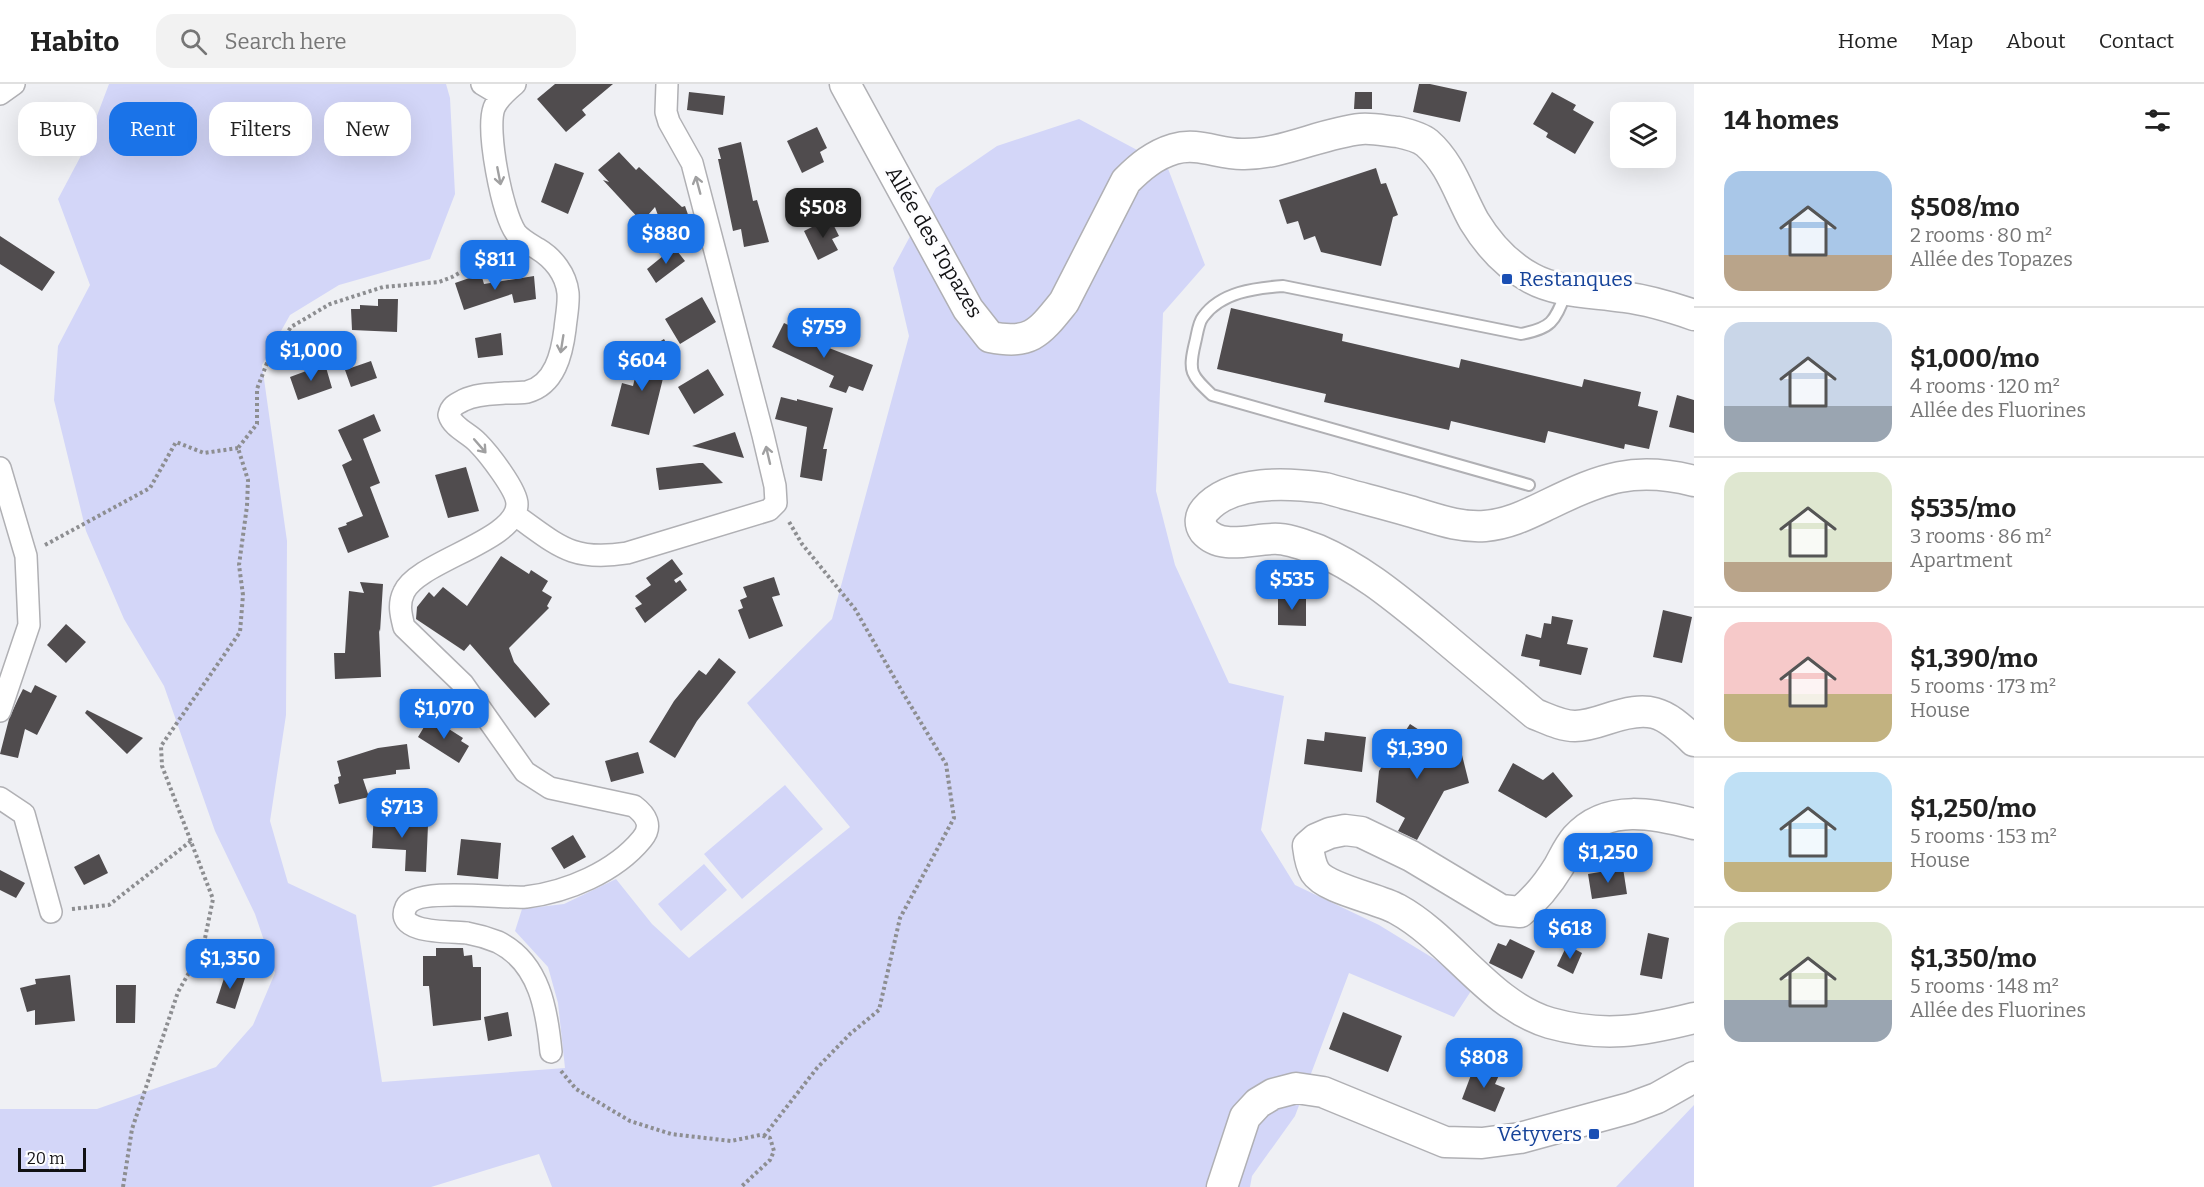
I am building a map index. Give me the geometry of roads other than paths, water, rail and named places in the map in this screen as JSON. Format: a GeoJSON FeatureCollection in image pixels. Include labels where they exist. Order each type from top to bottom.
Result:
{"type":"FeatureCollection","features":[{"type":"Feature","properties":{"kind":"main road","name":"Allée des Topazes"},"geometry":{"type":"LineString","coordinates":[[845,84],[968,309],[990,337],[1011,341],[1024,339],[1036,333],[1050,319],[1064,302],[1126,181],[1139,167],[1156,156],[1176,149],[1198,146],[1240,154],[1262,153],[1363,129],[1406,134],[1426,142],[1441,158],[1452,176],[1474,221],[1502,257],[1514,269],[1533,280],[1567,289],[1627,297],[1694,315]]}},
{"type":"Feature","properties":{"kind":"main road"},"geometry":{"type":"LineString","coordinates":[[1694,482],[1672,476],[1647,474],[1622,476],[1575,491],[1513,521],[1485,526],[1455,525],[1325,488],[1304,485],[1253,487],[1232,491],[1220,498],[1202,513],[1200,523],[1204,531],[1222,541],[1277,539],[1300,543],[1353,568],[1384,589],[1535,714],[1558,723],[1577,726],[1640,710],[1656,713],[1675,722],[1694,741]]}},
{"type":"Feature","properties":{"kind":"main road"},"geometry":{"type":"LineString","coordinates":[[1694,824],[1658,815],[1635,813],[1612,816],[1594,825],[1576,838],[1534,901],[1520,912],[1501,910],[1411,856],[1361,832],[1345,830],[1330,833],[1316,839],[1308,846],[1316,873],[1328,884],[1398,909],[1491,987],[1525,1012],[1570,1028],[1620,1032],[1645,1030],[1694,1018]]}},
{"type":"Feature","properties":{"kind":"main road"},"geometry":{"type":"LineString","coordinates":[[1222,1187],[1245,1117],[1258,1103],[1273,1094],[1296,1088],[1323,1092],[1445,1142],[1482,1143],[1520,1137],[1630,1108],[1657,1098],[1694,1077]]}},
{"type":"Feature","properties":{"kind":"street"},"geometry":{"type":"LineString","coordinates":[[0,94],[14,84]]}},
{"type":"Feature","properties":{"kind":"street"},"geometry":{"type":"LineString","coordinates":[[482,84],[508,90],[495,106],[491,135],[505,209],[516,234],[549,257],[565,280],[568,294],[562,351],[556,367],[547,380],[536,389],[526,392],[471,396],[455,404],[449,415],[453,424],[480,444],[515,493],[517,504],[515,515],[506,526],[493,535],[417,578],[405,590],[400,603],[401,615],[404,627],[463,684],[525,772],[550,788],[634,806],[644,813],[648,824],[647,834],[633,851],[581,881],[553,891],[524,897],[437,895],[411,902],[406,908],[405,915],[412,927],[421,930],[469,933],[487,938],[501,944],[523,962],[540,989],[548,1017],[551,1052]]}},
{"type":"Feature","properties":{"kind":"street"},"geometry":{"type":"LineString","coordinates":[[515,515],[557,545],[573,552],[590,556],[609,556],[627,553],[773,507],[775,486],[763,435],[692,163],[672,131],[666,112],[668,84]]}},
{"type":"Feature","properties":{"kind":"street"},"geometry":{"type":"LineString","coordinates":[[0,468],[26,556],[29,626],[0,711]]}},
{"type":"Feature","properties":{"kind":"street"},"geometry":{"type":"LineString","coordinates":[[0,798],[24,814],[51,912]]}},
{"type":"Feature","properties":{"kind":"lane"},"geometry":{"type":"LineString","coordinates":[[1530,485],[1212,395],[1196,379],[1190,364],[1202,318],[1223,299],[1256,287],[1283,286],[1521,334],[1542,330],[1556,317],[1567,289]]}},
{"type":"Feature","properties":{"kind":"water"},"geometry":{"type":"Polygon","coordinates":[[[1435,729],[1462,746],[1456,757],[1436,744],[1433,731],[1435,729]]]}},
{"type":"Feature","properties":{"kind":"place","name":"Restanques"},"geometry":{"type":"Point","coordinates":[1507,279]}},
{"type":"Feature","properties":{"kind":"place","name":"Vétyvers"},"geometry":{"type":"Point","coordinates":[1594,1134]}}]}
